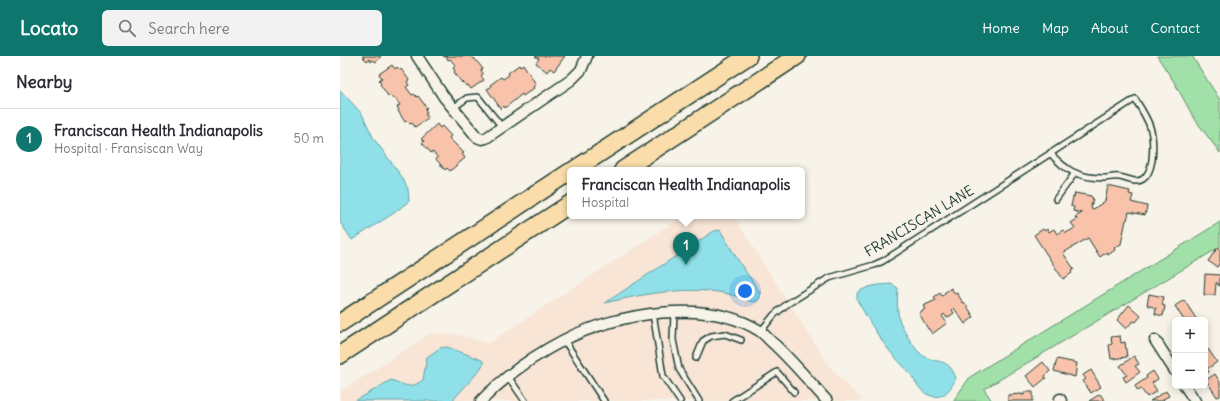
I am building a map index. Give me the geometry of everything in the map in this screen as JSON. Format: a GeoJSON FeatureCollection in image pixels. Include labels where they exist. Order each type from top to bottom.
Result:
{"type":"FeatureCollection","features":[{"type":"Feature","properties":{"kind":"highway"},"geometry":{"type":"LineString","coordinates":[[579,167],[748,56]]}},
{"type":"Feature","properties":{"kind":"highway"},"geometry":{"type":"LineString","coordinates":[[628,167],[797,56]]}},
{"type":"Feature","properties":{"kind":"highway"},"geometry":{"type":"LineString","coordinates":[[340,323],[567,174]]}},
{"type":"Feature","properties":{"kind":"highway"},"geometry":{"type":"LineString","coordinates":[[340,355],[567,206]]}},
{"type":"Feature","properties":{"kind":"street"},"geometry":{"type":"LineString","coordinates":[[417,56],[444,97],[477,137],[482,139],[486,138],[572,80],[581,70],[586,56]]}},
{"type":"Feature","properties":{"kind":"street"},"geometry":{"type":"LineString","coordinates":[[481,401],[508,375],[564,340],[601,325],[653,313],[674,312],[704,313],[737,319],[760,331],[788,357],[827,401]]}},
{"type":"Feature","properties":{"kind":"street"},"geometry":{"type":"LineString","coordinates":[[1155,340],[1172,366]]}},
{"type":"Feature","properties":{"kind":"street"},"geometry":{"type":"LineString","coordinates":[[1187,389],[1195,401]]}},
{"type":"Feature","properties":{"kind":"lane"},"geometry":{"type":"LineString","coordinates":[[453,108],[466,98],[478,97],[502,127]]}},
{"type":"Feature","properties":{"kind":"lane","name":"FRANCISCAN LANE"},"geometry":{"type":"LineString","coordinates":[[760,331],[774,315],[787,304],[823,282],[839,275],[874,265],[883,260],[1050,153],[1135,100],[1146,116],[1153,141],[1151,166],[1147,175],[1136,181],[1120,177],[1093,177],[1075,173],[1061,165],[1050,153]]}},
{"type":"Feature","properties":{"kind":"lane"},"geometry":{"type":"LineString","coordinates":[[1056,199],[1075,173]]}},
{"type":"Feature","properties":{"kind":"lane"},"geometry":{"type":"LineString","coordinates":[[674,312],[673,340],[678,369],[699,401]]}},
{"type":"Feature","properties":{"kind":"lane"},"geometry":{"type":"LineString","coordinates":[[653,313],[663,376],[680,401]]}},
{"type":"Feature","properties":{"kind":"lane"},"geometry":{"type":"LineString","coordinates":[[696,358],[702,341],[710,336],[725,334],[741,340]]}},
{"type":"Feature","properties":{"kind":"lane"},"geometry":{"type":"LineString","coordinates":[[564,340],[604,401]]}},
{"type":"Feature","properties":{"kind":"lane"},"geometry":{"type":"LineString","coordinates":[[732,401],[777,372],[794,392]]}},
{"type":"Feature","properties":{"kind":"lane"},"geometry":{"type":"LineString","coordinates":[[508,375],[525,401]]}},
{"type":"Feature","properties":{"kind":"shaded area"},"geometry":{"type":"Polygon","coordinates":[[[678,219],[735,219],[829,366],[863,401],[340,401],[340,392],[431,333],[458,335],[489,343],[678,219]]]}},
{"type":"Feature","properties":{"kind":"green space"},"geometry":{"type":"Polygon","coordinates":[[[1157,56],[1192,56],[1220,100],[1220,153],[1194,118],[1174,82],[1157,56]]]}},
{"type":"Feature","properties":{"kind":"green space"},"geometry":{"type":"Polygon","coordinates":[[[1220,222],[1220,247],[984,389],[992,401],[953,401],[970,377],[1220,222]]]}},
{"type":"Feature","properties":{"kind":"water"},"geometry":{"type":"Polygon","coordinates":[[[340,90],[362,114],[374,139],[402,177],[408,189],[409,201],[394,213],[352,240],[340,222],[340,90]]]}},
{"type":"Feature","properties":{"kind":"water"},"geometry":{"type":"Polygon","coordinates":[[[720,230],[741,265],[760,292],[760,298],[757,301],[753,302],[724,293],[694,290],[649,294],[605,303],[714,231],[720,230]]]}},
{"type":"Feature","properties":{"kind":"water"},"geometry":{"type":"Polygon","coordinates":[[[891,284],[898,288],[897,304],[899,319],[905,333],[912,343],[922,355],[946,364],[953,371],[956,378],[949,390],[942,395],[934,396],[926,394],[921,389],[884,343],[857,300],[857,293],[865,288],[891,284]]]}},
{"type":"Feature","properties":{"kind":"water"},"geometry":{"type":"Polygon","coordinates":[[[447,347],[482,360],[484,363],[478,372],[452,401],[355,401],[391,380],[407,386],[418,383],[423,380],[427,357],[440,348],[447,347]]]}},
{"type":"Feature","properties":{"kind":"building"},"geometry":{"type":"Polygon","coordinates":[[[362,56],[381,56],[376,62],[373,60],[371,62],[369,59],[367,61],[362,56]]]}},
{"type":"Feature","properties":{"kind":"building"},"geometry":{"type":"Polygon","coordinates":[[[446,56],[471,56],[483,69],[481,70],[483,74],[481,76],[484,80],[471,89],[468,85],[466,86],[454,72],[455,71],[453,68],[456,66],[450,59],[448,60],[446,56]]]}},
{"type":"Feature","properties":{"kind":"building"},"geometry":{"type":"Polygon","coordinates":[[[535,56],[565,56],[554,71],[550,68],[547,72],[536,63],[539,59],[535,56]]]}},
{"type":"Feature","properties":{"kind":"building"},"geometry":{"type":"Polygon","coordinates":[[[523,64],[536,84],[533,87],[534,88],[523,96],[522,94],[505,108],[504,106],[501,109],[487,89],[501,77],[503,79],[509,75],[508,73],[519,65],[520,67],[523,64]]]}},
{"type":"Feature","properties":{"kind":"building"},"geometry":{"type":"Polygon","coordinates":[[[392,65],[395,69],[397,67],[400,70],[401,69],[409,80],[407,82],[409,85],[406,87],[412,95],[414,94],[417,97],[418,96],[427,108],[425,109],[427,113],[425,114],[428,118],[415,127],[412,123],[410,124],[407,121],[405,122],[398,111],[399,110],[397,107],[400,105],[394,97],[393,99],[390,95],[388,96],[380,84],[381,83],[379,80],[382,78],[379,74],[392,65]]]}},
{"type":"Feature","properties":{"kind":"building"},"geometry":{"type":"Polygon","coordinates":[[[437,124],[440,128],[442,126],[451,136],[449,138],[464,153],[462,154],[465,158],[450,171],[447,168],[445,170],[436,159],[438,158],[433,152],[431,153],[422,143],[424,141],[421,139],[437,124]]]}},
{"type":"Feature","properties":{"kind":"building"},"geometry":{"type":"Polygon","coordinates":[[[1108,186],[1130,191],[1129,194],[1133,195],[1131,202],[1147,206],[1145,215],[1129,212],[1121,244],[1114,248],[1115,250],[1108,255],[1107,252],[1100,257],[1088,238],[1063,253],[1074,269],[1071,271],[1072,273],[1063,279],[1034,235],[1043,229],[1045,231],[1047,229],[1049,232],[1054,229],[1057,234],[1063,230],[1066,233],[1075,228],[1071,223],[1077,219],[1075,217],[1082,213],[1073,211],[1074,207],[1071,206],[1075,193],[1091,196],[1093,198],[1091,207],[1092,210],[1105,201],[1108,186]]]}},
{"type":"Feature","properties":{"kind":"building"},"geometry":{"type":"Polygon","coordinates":[[[1218,247],[1220,249],[1220,262],[1217,267],[1208,261],[1218,247]]]}},
{"type":"Feature","properties":{"kind":"building"},"geometry":{"type":"Polygon","coordinates":[[[1205,274],[1220,275],[1220,286],[1216,283],[1215,295],[1204,295],[1205,274]]]}},
{"type":"Feature","properties":{"kind":"building"},"geometry":{"type":"Polygon","coordinates":[[[951,288],[955,294],[957,293],[974,317],[965,324],[954,308],[952,310],[954,313],[947,318],[944,314],[942,316],[947,323],[932,334],[919,313],[925,309],[923,306],[936,300],[934,297],[940,293],[942,296],[951,288]]]}},
{"type":"Feature","properties":{"kind":"building"},"geometry":{"type":"Polygon","coordinates":[[[1149,294],[1164,297],[1162,305],[1165,306],[1163,316],[1155,314],[1156,308],[1147,305],[1149,294]]]}},
{"type":"Feature","properties":{"kind":"building"},"geometry":{"type":"Polygon","coordinates":[[[1184,300],[1195,317],[1182,317],[1175,306],[1184,300]]]}},
{"type":"Feature","properties":{"kind":"building"},"geometry":{"type":"Polygon","coordinates":[[[1129,305],[1141,316],[1136,322],[1132,322],[1126,329],[1117,320],[1129,305]]]}},
{"type":"Feature","properties":{"kind":"building"},"geometry":{"type":"Polygon","coordinates":[[[1120,336],[1121,343],[1125,342],[1127,357],[1111,359],[1109,345],[1112,344],[1111,337],[1120,336]]]}},
{"type":"Feature","properties":{"kind":"building"},"geometry":{"type":"Polygon","coordinates":[[[1208,349],[1217,362],[1208,368],[1208,349]]]}},
{"type":"Feature","properties":{"kind":"building"},"geometry":{"type":"Polygon","coordinates":[[[1134,356],[1139,364],[1135,366],[1140,372],[1126,382],[1123,377],[1127,375],[1120,366],[1134,356]]]}},
{"type":"Feature","properties":{"kind":"building"},"geometry":{"type":"Polygon","coordinates":[[[1057,359],[1077,363],[1075,377],[1054,371],[1057,359]]]}},
{"type":"Feature","properties":{"kind":"building"},"geometry":{"type":"Polygon","coordinates":[[[1043,362],[1050,371],[1045,376],[1046,378],[1035,387],[1026,376],[1043,362]]]}},
{"type":"Feature","properties":{"kind":"building"},"geometry":{"type":"Polygon","coordinates":[[[1091,370],[1101,387],[1091,393],[1083,381],[1086,379],[1083,375],[1091,370]]]}},
{"type":"Feature","properties":{"kind":"building"},"geometry":{"type":"Polygon","coordinates":[[[1153,371],[1158,379],[1152,383],[1157,391],[1147,397],[1141,389],[1138,391],[1135,386],[1147,378],[1146,376],[1153,371]]]}},
{"type":"Feature","properties":{"kind":"building"},"geometry":{"type":"Polygon","coordinates":[[[1215,374],[1220,382],[1220,396],[1217,397],[1208,383],[1208,379],[1215,374]]]}},
{"type":"Feature","properties":{"kind":"building"},"geometry":{"type":"Polygon","coordinates":[[[1166,391],[1169,396],[1163,399],[1164,401],[1150,401],[1166,391]]]}},
{"type":"Feature","properties":{"kind":"building"},"geometry":{"type":"Polygon","coordinates":[[[1024,392],[1033,392],[1033,401],[1008,401],[1008,395],[1024,395],[1024,392]]]}},
{"type":"Feature","properties":{"kind":"building"},"geometry":{"type":"Polygon","coordinates":[[[1100,394],[1105,401],[1089,401],[1100,394]]]}},
{"type":"Feature","properties":{"kind":"place","name":"Franciscan Health Indianapolis"},"geometry":{"type":"Point","coordinates":[686,265]}}]}
